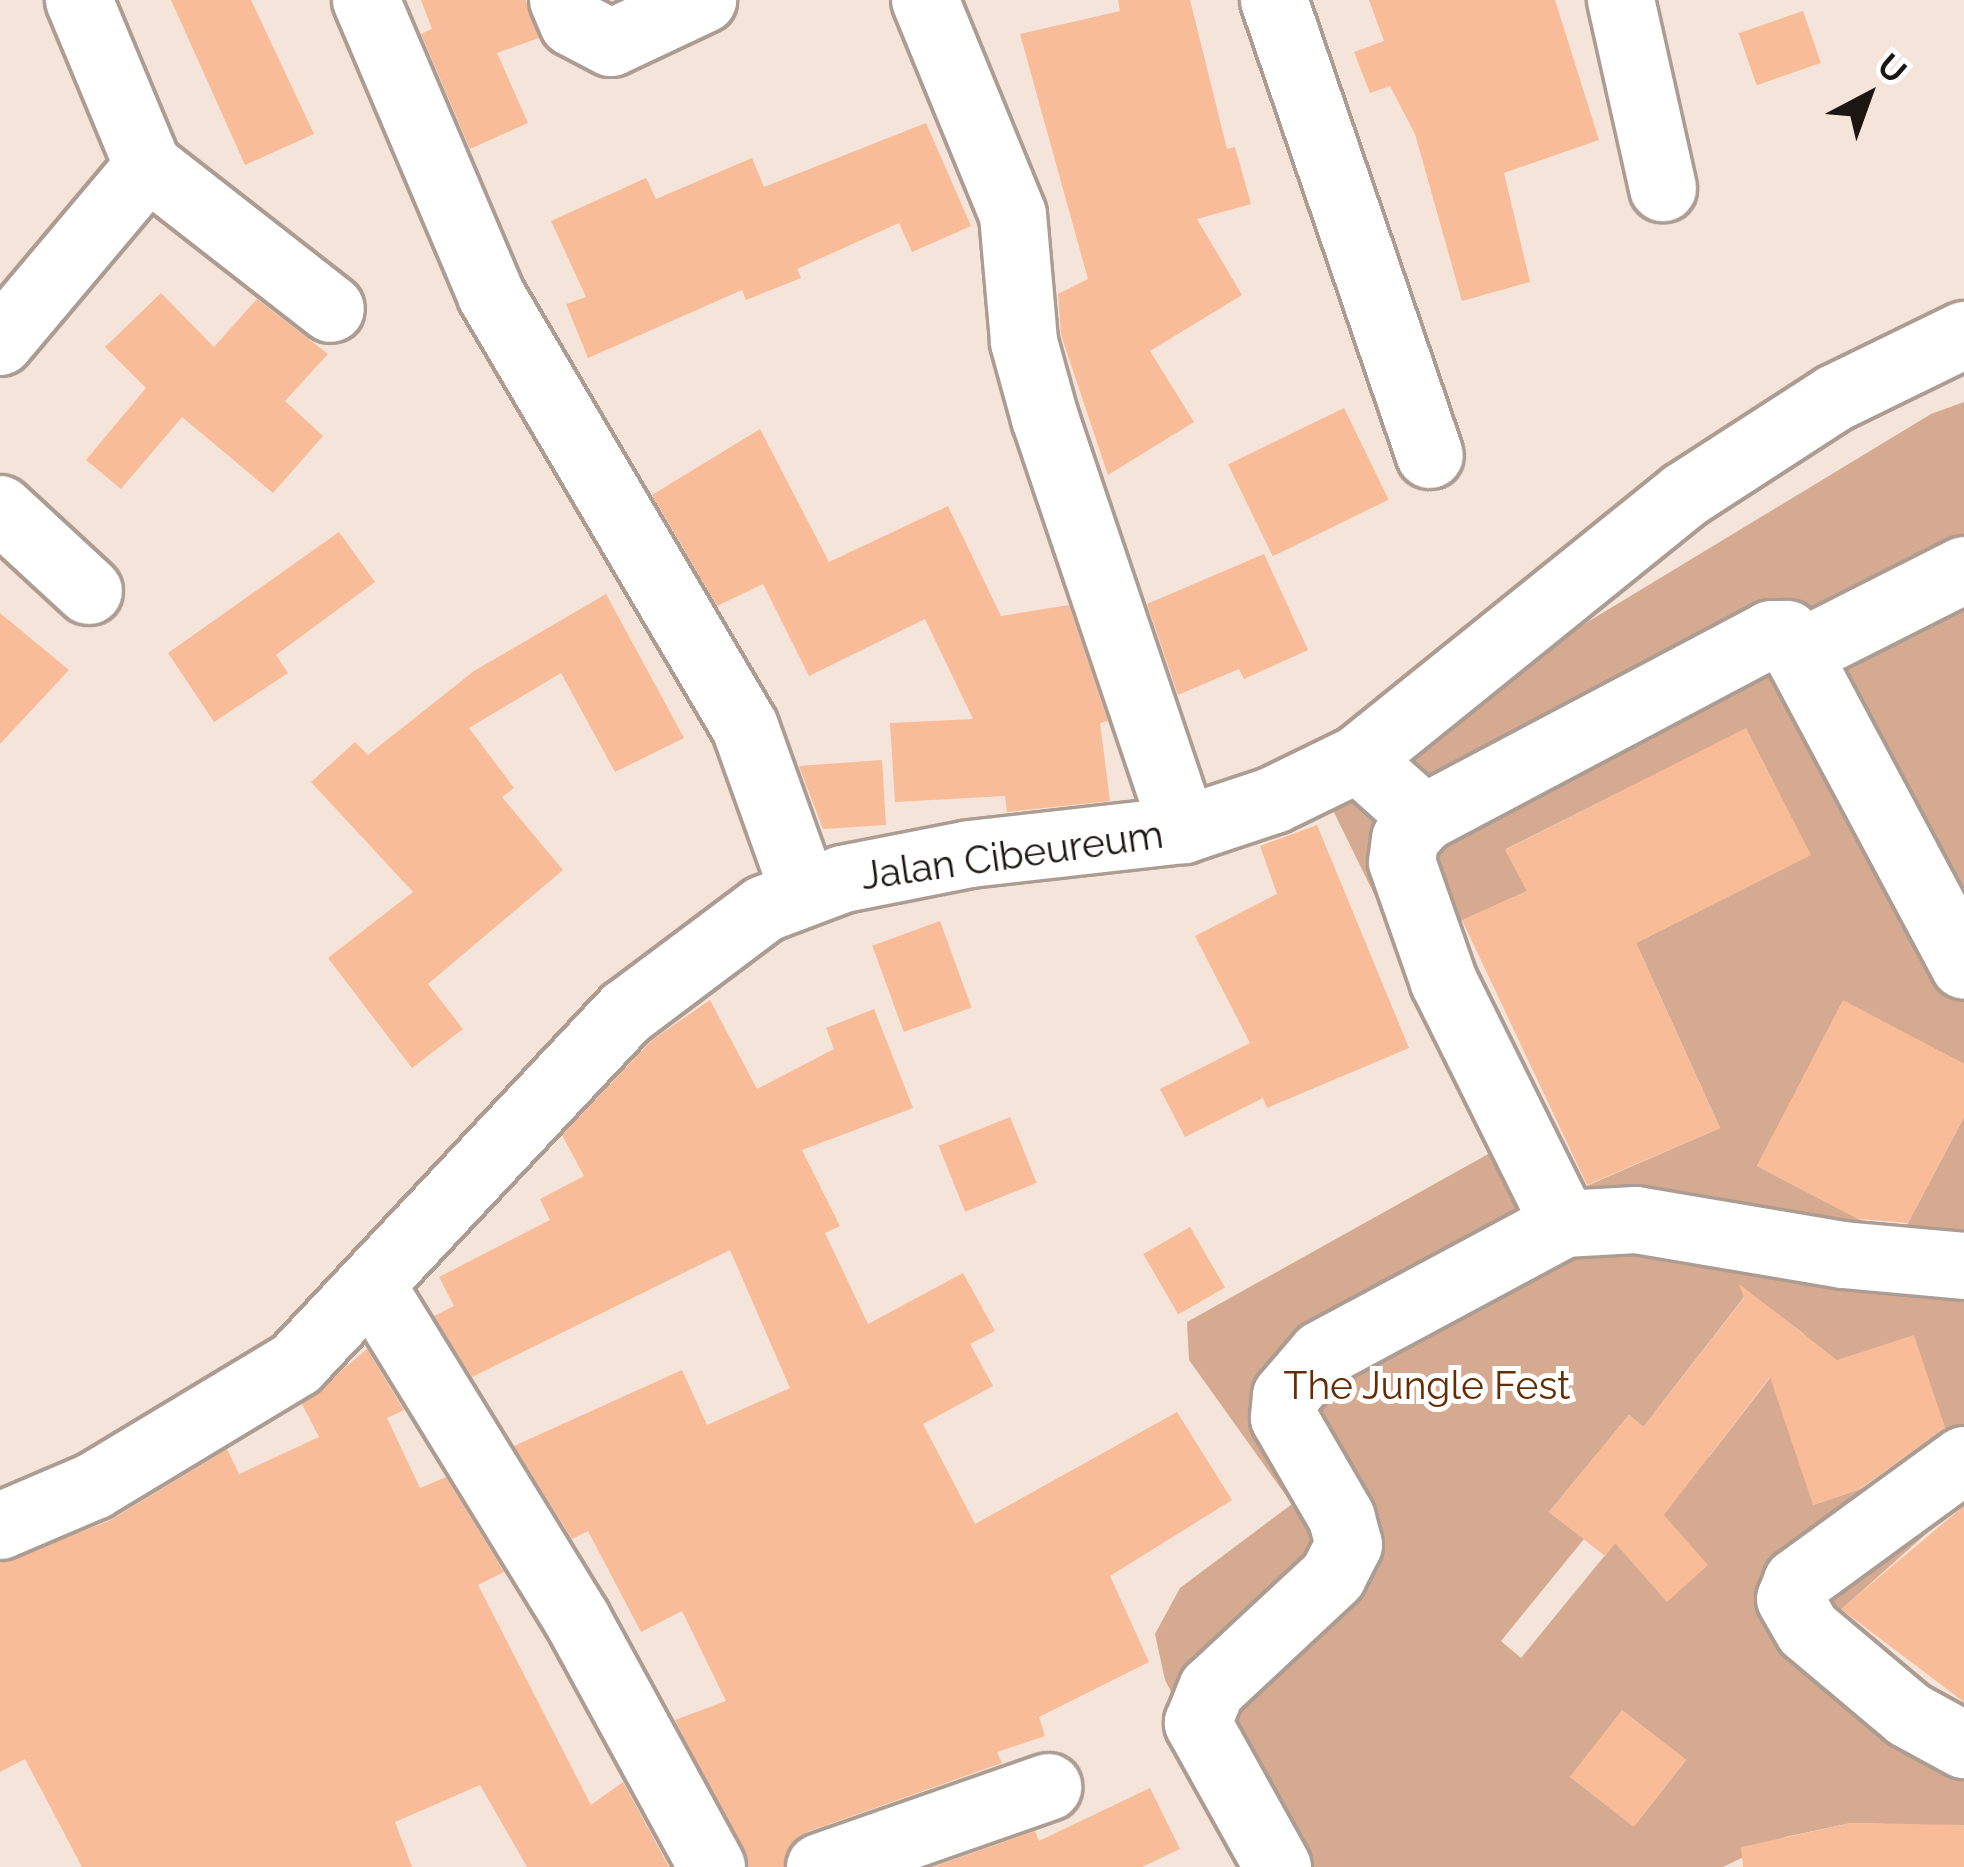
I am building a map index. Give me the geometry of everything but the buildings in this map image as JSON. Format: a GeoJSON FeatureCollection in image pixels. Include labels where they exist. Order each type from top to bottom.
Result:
{"type":"FeatureCollection","features":[{"type":"Feature","properties":{"kind":"street"},"geometry":{"type":"LineString","coordinates":[[79,0],[148,166],[331,309]]}},
{"type":"Feature","properties":{"kind":"street"},"geometry":{"type":"LineString","coordinates":[[366,0],[491,295],[745,727],[804,892]]}},
{"type":"Feature","properties":{"kind":"street"},"geometry":{"type":"LineString","coordinates":[[562,0],[573,23],[611,43],[703,0]]}},
{"type":"Feature","properties":{"kind":"street"},"geometry":{"type":"LineString","coordinates":[[925,0],[1013,215],[1035,380],[1184,830]]}},
{"type":"Feature","properties":{"kind":"street"},"geometry":{"type":"LineString","coordinates":[[1274,0],[1430,455]]}},
{"type":"Feature","properties":{"kind":"street"},"geometry":{"type":"LineString","coordinates":[[1622,0],[1663,188]]}},
{"type":"Feature","properties":{"kind":"street"},"geometry":{"type":"LineString","coordinates":[[0,342],[148,166]]}},
{"type":"Feature","properties":{"kind":"street","name":"Jalan Cibeureum"},"geometry":{"type":"LineString","coordinates":[[0,1526],[94,1486],[252,1397],[374,1289],[627,1012],[764,909],[804,892],[970,854],[1184,830],[1274,800],[1358,759],[1685,495],[1834,398],[1964,335]]}},
{"type":"Feature","properties":{"kind":"street"},"geometry":{"type":"LineString","coordinates":[[0,509],[89,591]]}},
{"type":"Feature","properties":{"kind":"street"},"geometry":{"type":"LineString","coordinates":[[1802,652],[1964,570]]}},
{"type":"Feature","properties":{"kind":"street"},"geometry":{"type":"LineString","coordinates":[[1564,1225],[1444,982],[1409,882],[1400,851],[1424,818],[1771,634],[1787,634],[1938,854],[1964,966]]}},
{"type":"Feature","properties":{"kind":"street"},"geometry":{"type":"LineString","coordinates":[[1358,759],[1424,818]]}},
{"type":"Feature","properties":{"kind":"street"},"geometry":{"type":"LineString","coordinates":[[1279,1867],[1198,1723],[1212,1689],[1318,1592],[1348,1545],[1342,1518],[1284,1418],[1286,1396],[1322,1354],[1564,1225],[1636,1220],[1844,1255],[1964,1266]]}},
{"type":"Feature","properties":{"kind":"street"},"geometry":{"type":"LineString","coordinates":[[374,1289],[577,1619],[712,1867]]}},
{"type":"Feature","properties":{"kind":"street"},"geometry":{"type":"LineString","coordinates":[[1964,1460],[1798,1582],[1790,1610],[1909,1715],[1964,1745]]}},
{"type":"Feature","properties":{"kind":"street"},"geometry":{"type":"LineString","coordinates":[[820,1867],[1048,1787]]}},
{"type":"Feature","properties":{"kind":"green space","name":"The Jungle Fest"},"geometry":{"type":"Polygon","coordinates":[[[1964,402],[1964,1064],[1843,1001],[1757,1166],[1899,1240],[1964,1117],[1964,1500],[1835,1615],[1964,1722],[1964,1867],[1924,1825],[1851,1823],[1785,1837],[1723,1867],[1239,1867],[1246,1836],[1165,1680],[1155,1634],[1180,1588],[1292,1504],[1189,1360],[1187,1322],[1499,1148],[1320,784],[1931,414],[1964,402]],[[1746,729],[1506,849],[1527,891],[1454,924],[1575,1191],[1720,1128],[1636,943],[1810,855],[1746,729]],[[1748,1292],[1654,1413],[1709,1457],[1804,1334],[1748,1292]],[[1913,1336],[1813,1505],[1955,1457],[1913,1336]],[[1629,1415],[1549,1512],[1584,1539],[1501,1641],[1521,1658],[1683,1460],[1629,1415]],[[1623,1711],[1635,1825],[1686,1760],[1623,1711]]]}}]}
